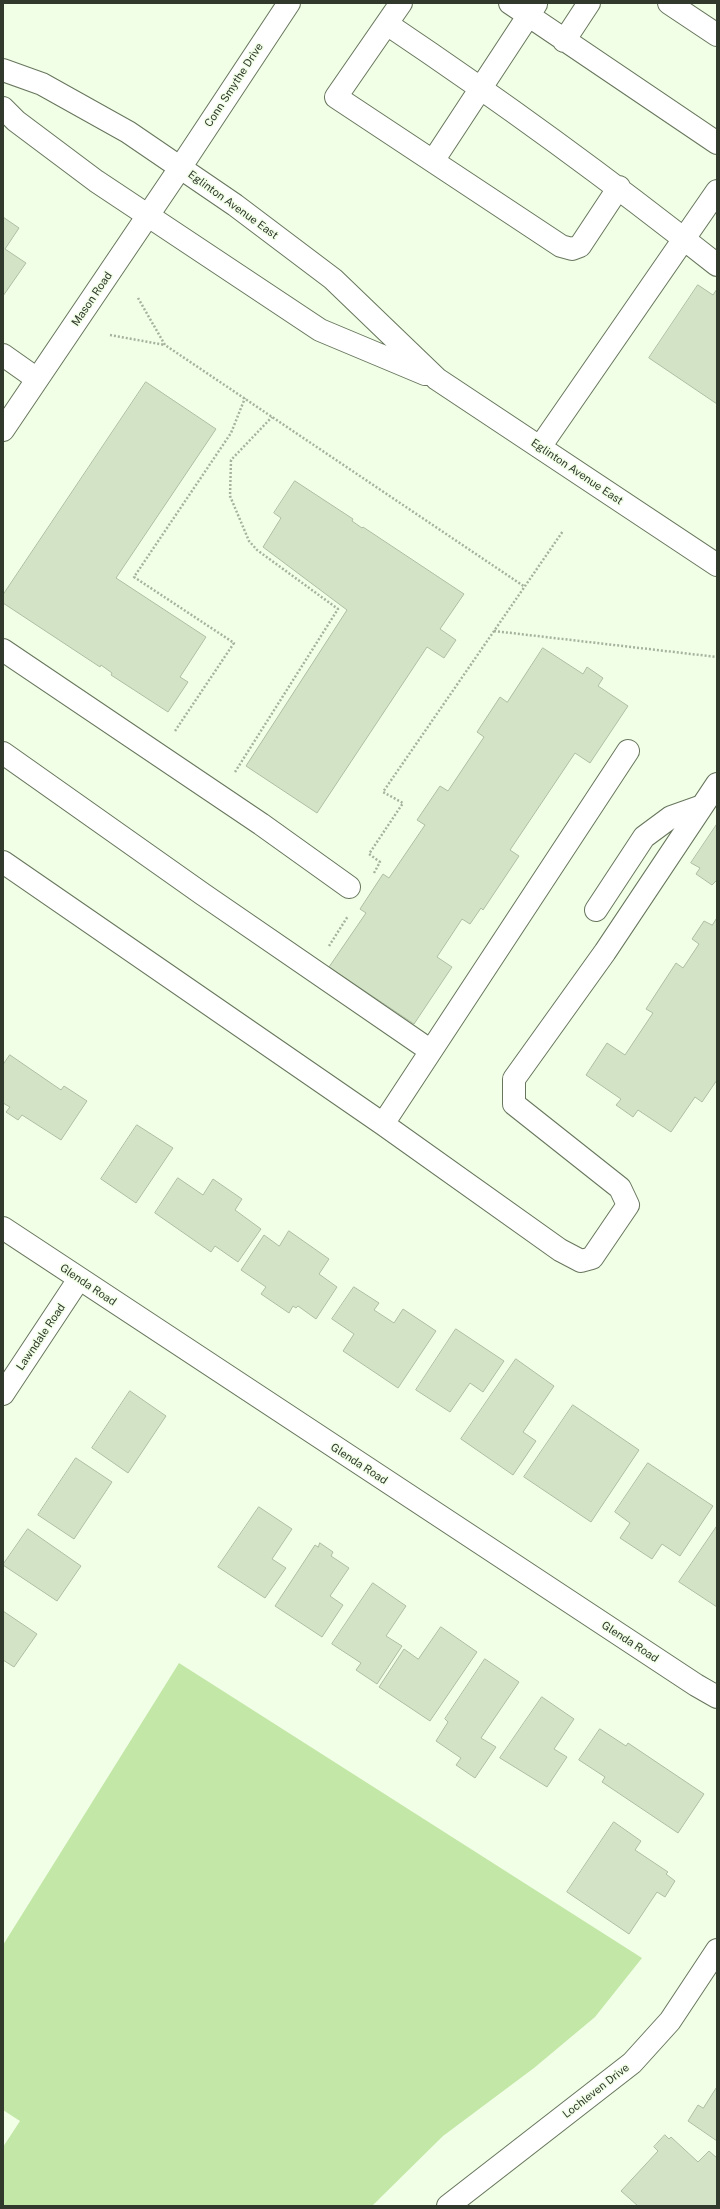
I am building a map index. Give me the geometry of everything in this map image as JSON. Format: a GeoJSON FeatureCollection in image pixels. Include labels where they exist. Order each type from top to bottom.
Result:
{"type":"FeatureCollection","features":[{"type":"Feature","properties":{"kind":"street","name":"Conn Smythe Drive"},"geometry":{"type":"LineString","coordinates":[[180,168],[289,3]]}},
{"type":"Feature","properties":{"kind":"street"},"geometry":{"type":"LineString","coordinates":[[401,3],[336,98],[561,246],[572,249],[580,246],[619,187]]}},
{"type":"Feature","properties":{"kind":"street"},"geometry":{"type":"LineString","coordinates":[[510,3],[533,9],[564,41],[717,143]]}},
{"type":"Feature","properties":{"kind":"street"},"geometry":{"type":"LineString","coordinates":[[564,41],[589,3]]}},
{"type":"Feature","properties":{"kind":"street"},"geometry":{"type":"LineString","coordinates":[[669,3],[717,35]]}},
{"type":"Feature","properties":{"kind":"street"},"geometry":{"type":"LineString","coordinates":[[433,161],[480,87],[533,9]]}},
{"type":"Feature","properties":{"kind":"street"},"geometry":{"type":"LineString","coordinates":[[387,24],[480,87],[619,187],[717,265]]}},
{"type":"Feature","properties":{"kind":"street","name":"Eglinton Avenue East"},"geometry":{"type":"LineString","coordinates":[[3,70],[42,84],[128,132],[235,205],[333,279],[437,379],[717,565]]}},
{"type":"Feature","properties":{"kind":"street","name":"Eglinton Avenue East"},"geometry":{"type":"LineString","coordinates":[[3,108],[16,121],[78,167],[148,216],[320,330],[437,379]]}},
{"type":"Feature","properties":{"kind":"street","name":"Mason Road"},"geometry":{"type":"LineString","coordinates":[[3,430],[180,168]]}},
{"type":"Feature","properties":{"kind":"street"},"geometry":{"type":"LineString","coordinates":[[540,447],[717,191]]}},
{"type":"Feature","properties":{"kind":"street"},"geometry":{"type":"LineString","coordinates":[[3,355],[37,379]]}},
{"type":"Feature","properties":{"kind":"street"},"geometry":{"type":"LineString","coordinates":[[3,650],[219,796],[349,887]]}},
{"type":"Feature","properties":{"kind":"street"},"geometry":{"type":"LineString","coordinates":[[383,1124],[628,751]]}},
{"type":"Feature","properties":{"kind":"street"},"geometry":{"type":"LineString","coordinates":[[3,753],[204,895],[431,1051]]}},
{"type":"Feature","properties":{"kind":"street"},"geometry":{"type":"LineString","coordinates":[[3,862],[383,1124],[560,1250],[581,1261],[592,1258],[628,1205],[620,1188],[514,1104],[514,1079],[605,952],[717,784]]}},
{"type":"Feature","properties":{"kind":"street"},"geometry":{"type":"LineString","coordinates":[[596,910],[644,837],[671,816],[702,806]]}},
{"type":"Feature","properties":{"kind":"street","name":"Glenda Road"},"geometry":{"type":"LineString","coordinates":[[3,1228],[689,1681],[717,1697]]}},
{"type":"Feature","properties":{"kind":"street","name":"Lawndale Road"},"geometry":{"type":"LineString","coordinates":[[3,1394],[79,1279]]}},
{"type":"Feature","properties":{"kind":"street","name":"Lochleven Drive"},"geometry":{"type":"LineString","coordinates":[[448,2206],[632,2063],[670,2021],[717,1950]]}},
{"type":"Feature","properties":{"kind":"path"},"geometry":{"type":"LineString","coordinates":[[138,298],[166,345]]}},
{"type":"Feature","properties":{"kind":"path"},"geometry":{"type":"LineString","coordinates":[[110,335],[166,345],[525,587]]}},
{"type":"Feature","properties":{"kind":"path"},"geometry":{"type":"LineString","coordinates":[[159,755],[234,643],[134,576],[231,434],[245,398]]}},
{"type":"Feature","properties":{"kind":"path"},"geometry":{"type":"LineString","coordinates":[[219,796],[338,609],[257,550],[249,541],[230,496],[231,460],[272,417]]}},
{"type":"Feature","properties":{"kind":"path"},"geometry":{"type":"LineString","coordinates":[[372,876],[380,862],[369,854],[403,803],[383,792],[563,531]]}},
{"type":"Feature","properties":{"kind":"path"},"geometry":{"type":"LineString","coordinates":[[494,631],[717,657]]}},
{"type":"Feature","properties":{"kind":"path"},"geometry":{"type":"LineString","coordinates":[[314,970],[352,910]]}},
{"type":"Feature","properties":{"kind":"green space"},"geometry":{"type":"Polygon","coordinates":[[[179,1663],[642,1958],[595,2017],[534,2068],[443,2136],[372,2206],[3,2206],[3,2147],[20,2121],[3,2110],[3,1945],[179,1663]]]}},
{"type":"Feature","properties":{"kind":"building"},"geometry":{"type":"Polygon","coordinates":[[[3,217],[19,228],[5,249],[26,263],[3,296],[3,217]]]}},
{"type":"Feature","properties":{"kind":"building"},"geometry":{"type":"Polygon","coordinates":[[[698,285],[713,295],[717,289],[717,404],[649,358],[698,285]]]}},
{"type":"Feature","properties":{"kind":"building"},"geometry":{"type":"Polygon","coordinates":[[[146,382],[216,429],[116,578],[206,637],[180,677],[188,682],[168,712],[111,675],[112,673],[101,665],[100,667],[3,603],[3,595],[146,382]]]}},
{"type":"Feature","properties":{"kind":"building"},"geometry":{"type":"Polygon","coordinates":[[[295,481],[353,519],[352,521],[362,528],[363,527],[464,594],[440,629],[456,640],[444,658],[427,647],[317,813],[246,766],[347,610],[263,547],[281,518],[274,513],[295,481]]]}},
{"type":"Feature","properties":{"kind":"building"},"geometry":{"type":"Polygon","coordinates":[[[543,648],[583,674],[587,667],[603,678],[598,686],[628,706],[590,763],[575,753],[510,850],[519,856],[483,910],[481,908],[470,924],[462,919],[437,957],[452,967],[414,1024],[329,967],[366,913],[360,909],[383,874],[389,878],[425,825],[417,820],[440,786],[448,791],[484,737],[477,732],[500,697],[507,702],[543,648]]]}},
{"type":"Feature","properties":{"kind":"building"},"geometry":{"type":"Polygon","coordinates":[[[717,824],[717,880],[712,885],[696,874],[700,868],[691,863],[717,824]]]}},
{"type":"Feature","properties":{"kind":"building"},"geometry":{"type":"Polygon","coordinates":[[[717,918],[717,1080],[702,1102],[695,1097],[671,1132],[638,1110],[633,1117],[616,1105],[621,1099],[586,1075],[607,1043],[625,1055],[653,1013],[646,1009],[676,963],[683,968],[699,944],[692,939],[704,921],[712,925],[717,918]]]}},
{"type":"Feature","properties":{"kind":"building"},"geometry":{"type":"Polygon","coordinates":[[[10,1055],[61,1090],[64,1086],[87,1101],[61,1140],[22,1115],[18,1120],[6,1112],[10,1107],[3,1103],[3,1065],[10,1055]]]}},
{"type":"Feature","properties":{"kind":"building"},"geometry":{"type":"Polygon","coordinates":[[[137,1125],[173,1148],[136,1203],[101,1179],[137,1125]]]}},
{"type":"Feature","properties":{"kind":"building"},"geometry":{"type":"Polygon","coordinates":[[[178,1178],[203,1195],[213,1179],[242,1199],[235,1210],[261,1229],[238,1262],[215,1246],[211,1252],[155,1213],[178,1178]]]}},
{"type":"Feature","properties":{"kind":"building"},"geometry":{"type":"Polygon","coordinates":[[[289,1231],[329,1259],[319,1274],[337,1287],[316,1319],[298,1306],[296,1308],[293,1306],[289,1313],[261,1294],[266,1287],[241,1270],[264,1235],[279,1246],[289,1231]]]}},
{"type":"Feature","properties":{"kind":"building"},"geometry":{"type":"Polygon","coordinates":[[[354,1287],[379,1303],[374,1310],[394,1323],[403,1309],[436,1331],[398,1388],[343,1351],[354,1334],[332,1319],[354,1287]]]}},
{"type":"Feature","properties":{"kind":"building"},"geometry":{"type":"Polygon","coordinates":[[[456,1329],[504,1361],[483,1392],[470,1383],[450,1412],[416,1390],[456,1329]]]}},
{"type":"Feature","properties":{"kind":"building"},"geometry":{"type":"Polygon","coordinates":[[[516,1359],[554,1386],[523,1432],[536,1441],[513,1475],[461,1439],[516,1359]]]}},
{"type":"Feature","properties":{"kind":"building"},"geometry":{"type":"Polygon","coordinates":[[[130,1391],[166,1416],[128,1473],[92,1448],[130,1391]]]}},
{"type":"Feature","properties":{"kind":"building"},"geometry":{"type":"Polygon","coordinates":[[[573,1405],[639,1450],[591,1522],[524,1477],[573,1405]]]}},
{"type":"Feature","properties":{"kind":"building"},"geometry":{"type":"Polygon","coordinates":[[[76,1458],[112,1482],[74,1539],[38,1515],[76,1458]]]}},
{"type":"Feature","properties":{"kind":"building"},"geometry":{"type":"Polygon","coordinates":[[[648,1463],[713,1506],[680,1556],[662,1544],[652,1559],[620,1538],[630,1523],[615,1512],[648,1463]]]}},
{"type":"Feature","properties":{"kind":"building"},"geometry":{"type":"Polygon","coordinates":[[[259,1507],[292,1529],[272,1559],[286,1568],[265,1598],[218,1567],[259,1507]]]}},
{"type":"Feature","properties":{"kind":"building"},"geometry":{"type":"Polygon","coordinates":[[[717,1526],[717,1607],[679,1582],[717,1526]]]}},
{"type":"Feature","properties":{"kind":"building"},"geometry":{"type":"Polygon","coordinates":[[[28,1529],[81,1566],[57,1601],[3,1565],[28,1529]]]}},
{"type":"Feature","properties":{"kind":"building"},"geometry":{"type":"Polygon","coordinates":[[[320,1543],[333,1552],[331,1556],[349,1568],[330,1596],[343,1605],[322,1637],[275,1606],[315,1545],[318,1547],[320,1543]]]}},
{"type":"Feature","properties":{"kind":"building"},"geometry":{"type":"Polygon","coordinates":[[[373,1583],[406,1606],[386,1636],[402,1646],[377,1684],[356,1670],[361,1663],[332,1644],[373,1583]]]}},
{"type":"Feature","properties":{"kind":"building"},"geometry":{"type":"Polygon","coordinates":[[[3,1611],[37,1634],[14,1667],[3,1660],[3,1611]]]}},
{"type":"Feature","properties":{"kind":"building"},"geometry":{"type":"Polygon","coordinates":[[[441,1627],[477,1652],[430,1721],[379,1687],[404,1649],[418,1659],[441,1627]]]}},
{"type":"Feature","properties":{"kind":"building"},"geometry":{"type":"Polygon","coordinates":[[[485,1659],[519,1682],[481,1738],[496,1747],[475,1778],[456,1765],[461,1758],[436,1741],[448,1722],[445,1719],[485,1659]]]}},
{"type":"Feature","properties":{"kind":"building"},"geometry":{"type":"Polygon","coordinates":[[[542,1697],[574,1719],[554,1749],[567,1757],[547,1787],[500,1758],[542,1697]]]}},
{"type":"Feature","properties":{"kind":"building"},"geometry":{"type":"Polygon","coordinates":[[[600,1729],[626,1746],[628,1743],[704,1794],[678,1833],[602,1782],[605,1777],[579,1760],[600,1729]]]}},
{"type":"Feature","properties":{"kind":"building"},"geometry":{"type":"Polygon","coordinates":[[[614,1822],[641,1841],[635,1850],[668,1872],[666,1874],[675,1881],[665,1897],[657,1892],[629,1934],[567,1892],[614,1822]]]}},
{"type":"Feature","properties":{"kind":"building"},"geometry":{"type":"Polygon","coordinates":[[[717,2087],[717,2141],[688,2121],[698,2105],[703,2108],[717,2087]]]}},
{"type":"Feature","properties":{"kind":"building"},"geometry":{"type":"Polygon","coordinates":[[[665,2135],[669,2139],[671,2137],[698,2162],[709,2151],[717,2158],[717,2206],[638,2206],[621,2191],[658,2151],[654,2147],[665,2135]]]}}]}
